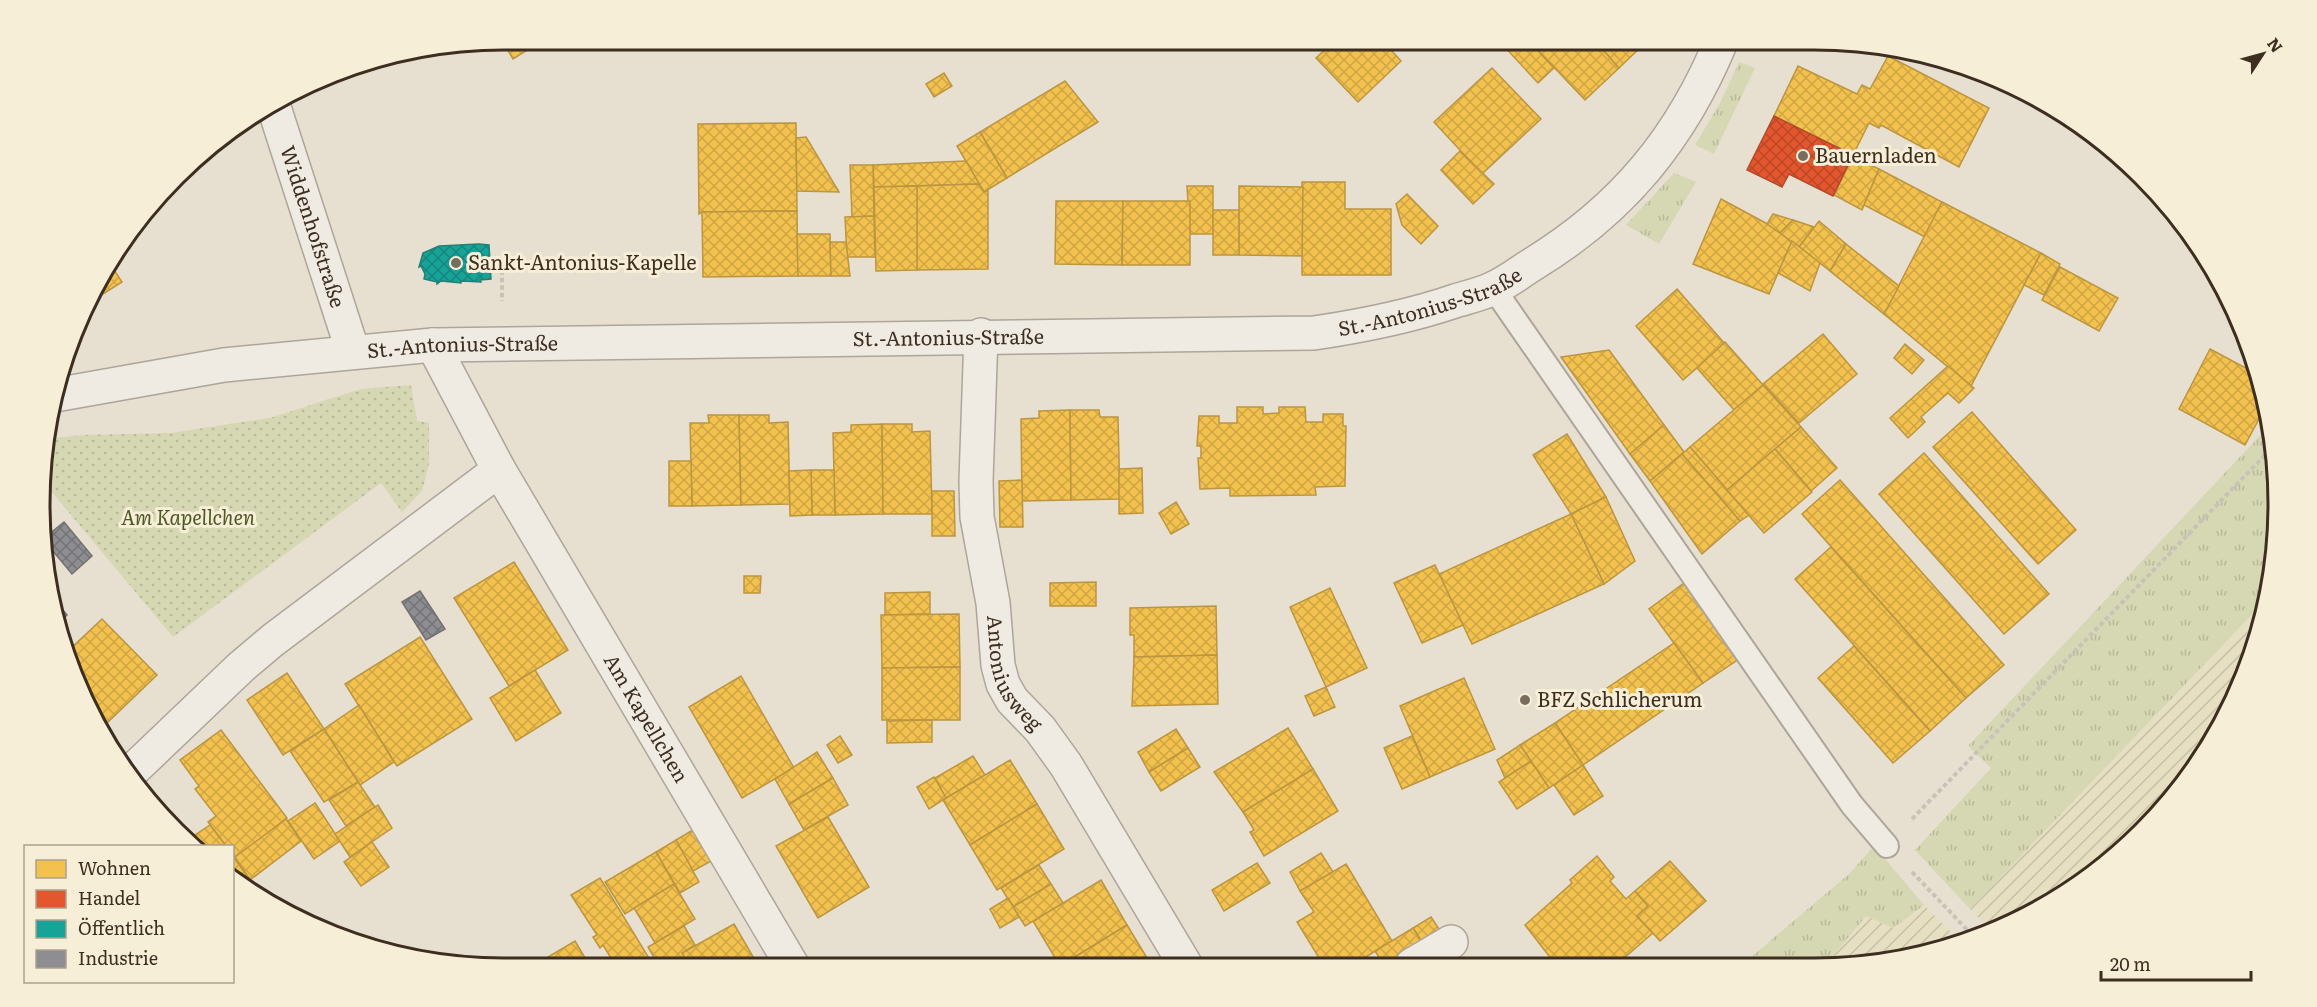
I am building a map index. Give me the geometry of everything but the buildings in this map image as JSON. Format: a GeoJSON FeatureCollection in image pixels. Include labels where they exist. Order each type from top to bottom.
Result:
{"type":"FeatureCollection","features":[{"type":"Feature","properties":{"kind":"street","name":"St.-Antonius-Straße"},"geometry":{"type":"LineString","coordinates":[[63,394],[224,365],[433,345],[981,335],[1314,333],[1413,315],[1494,289],[1560,248],[1595,222],[1627,192],[1659,154],[1684,115],[1716,50]]}},
{"type":"Feature","properties":{"kind":"street","name":"Widdenhofstraße"},"geometry":{"type":"LineString","coordinates":[[275,111],[353,352]]}},
{"type":"Feature","properties":{"kind":"street","name":"Antoniusweg"},"geometry":{"type":"LineString","coordinates":[[981,335],[977,517],[993,603],[998,665],[1004,684],[1012,700],[1040,729],[1066,765],[1181,958]]}},
{"type":"Feature","properties":{"kind":"street","name":"Am Kapellchen"},"geometry":{"type":"LineString","coordinates":[[433,345],[499,470],[788,958]]}},
{"type":"Feature","properties":{"kind":"street"},"geometry":{"type":"LineString","coordinates":[[135,768],[265,647],[499,470]]}},
{"type":"Feature","properties":{"kind":"street"},"geometry":{"type":"LineString","coordinates":[[1424,958],[1451,942]]}},
{"type":"Feature","properties":{"kind":"lane"},"geometry":{"type":"LineString","coordinates":[[1494,289],[1852,805],[1887,846]]}},
{"type":"Feature","properties":{"kind":"path"},"geometry":{"type":"LineString","coordinates":[[490,262],[502,260],[503,296]]}},
{"type":"Feature","properties":{"kind":"path"},"geometry":{"type":"LineString","coordinates":[[1967,930],[1887,846],[2265,455]]}},
{"type":"Feature","properties":{"kind":"shaded area"},"geometry":{"type":"Polygon","coordinates":[[[2254,612],[2233,677],[2207,730],[2174,780],[2135,825],[2090,864],[2066,881],[2014,911],[1985,924],[1970,909],[2254,612]]]}},
{"type":"Feature","properties":{"kind":"shaded area"},"geometry":{"type":"Polygon","coordinates":[[[1924,905],[1954,935],[1902,949],[1832,957],[1866,916],[1893,928],[1924,905]]]}},
{"type":"Feature","properties":{"kind":"green space"},"geometry":{"type":"Polygon","coordinates":[[[1739,62],[1755,68],[1714,154],[1695,145],[1720,103],[1739,62]]]}},
{"type":"Feature","properties":{"kind":"green space"},"geometry":{"type":"Polygon","coordinates":[[[1674,173],[1696,182],[1659,244],[1626,225],[1674,173]]]}},
{"type":"Feature","properties":{"kind":"green space","name":"Am Kapellchen"},"geometry":{"type":"Polygon","coordinates":[[[411,385],[417,421],[429,423],[429,464],[422,491],[402,512],[381,483],[173,637],[50,490],[54,438],[82,435],[171,433],[270,418],[361,389],[411,385]]]}},
{"type":"Feature","properties":{"kind":"green space"},"geometry":{"type":"Polygon","coordinates":[[[2262,433],[2267,474],[2267,533],[2264,563],[2254,612],[1970,909],[1915,850],[1991,768],[1968,746],[2262,433]]]}},
{"type":"Feature","properties":{"kind":"green space"},"geometry":{"type":"Polygon","coordinates":[[[1874,846],[1924,905],[1893,928],[1866,916],[1832,957],[1750,958],[1849,874],[1874,846]]]}},
{"type":"Feature","properties":{"kind":"place","name":"Bauernladen"},"geometry":{"type":"Point","coordinates":[1803,156]}},
{"type":"Feature","properties":{"kind":"place","name":"Sankt-Antonius-Kapelle"},"geometry":{"type":"Point","coordinates":[456,263]}},
{"type":"Feature","properties":{"kind":"place","name":"BFZ Schlicherum"},"geometry":{"type":"Point","coordinates":[1525,700]}}]}
